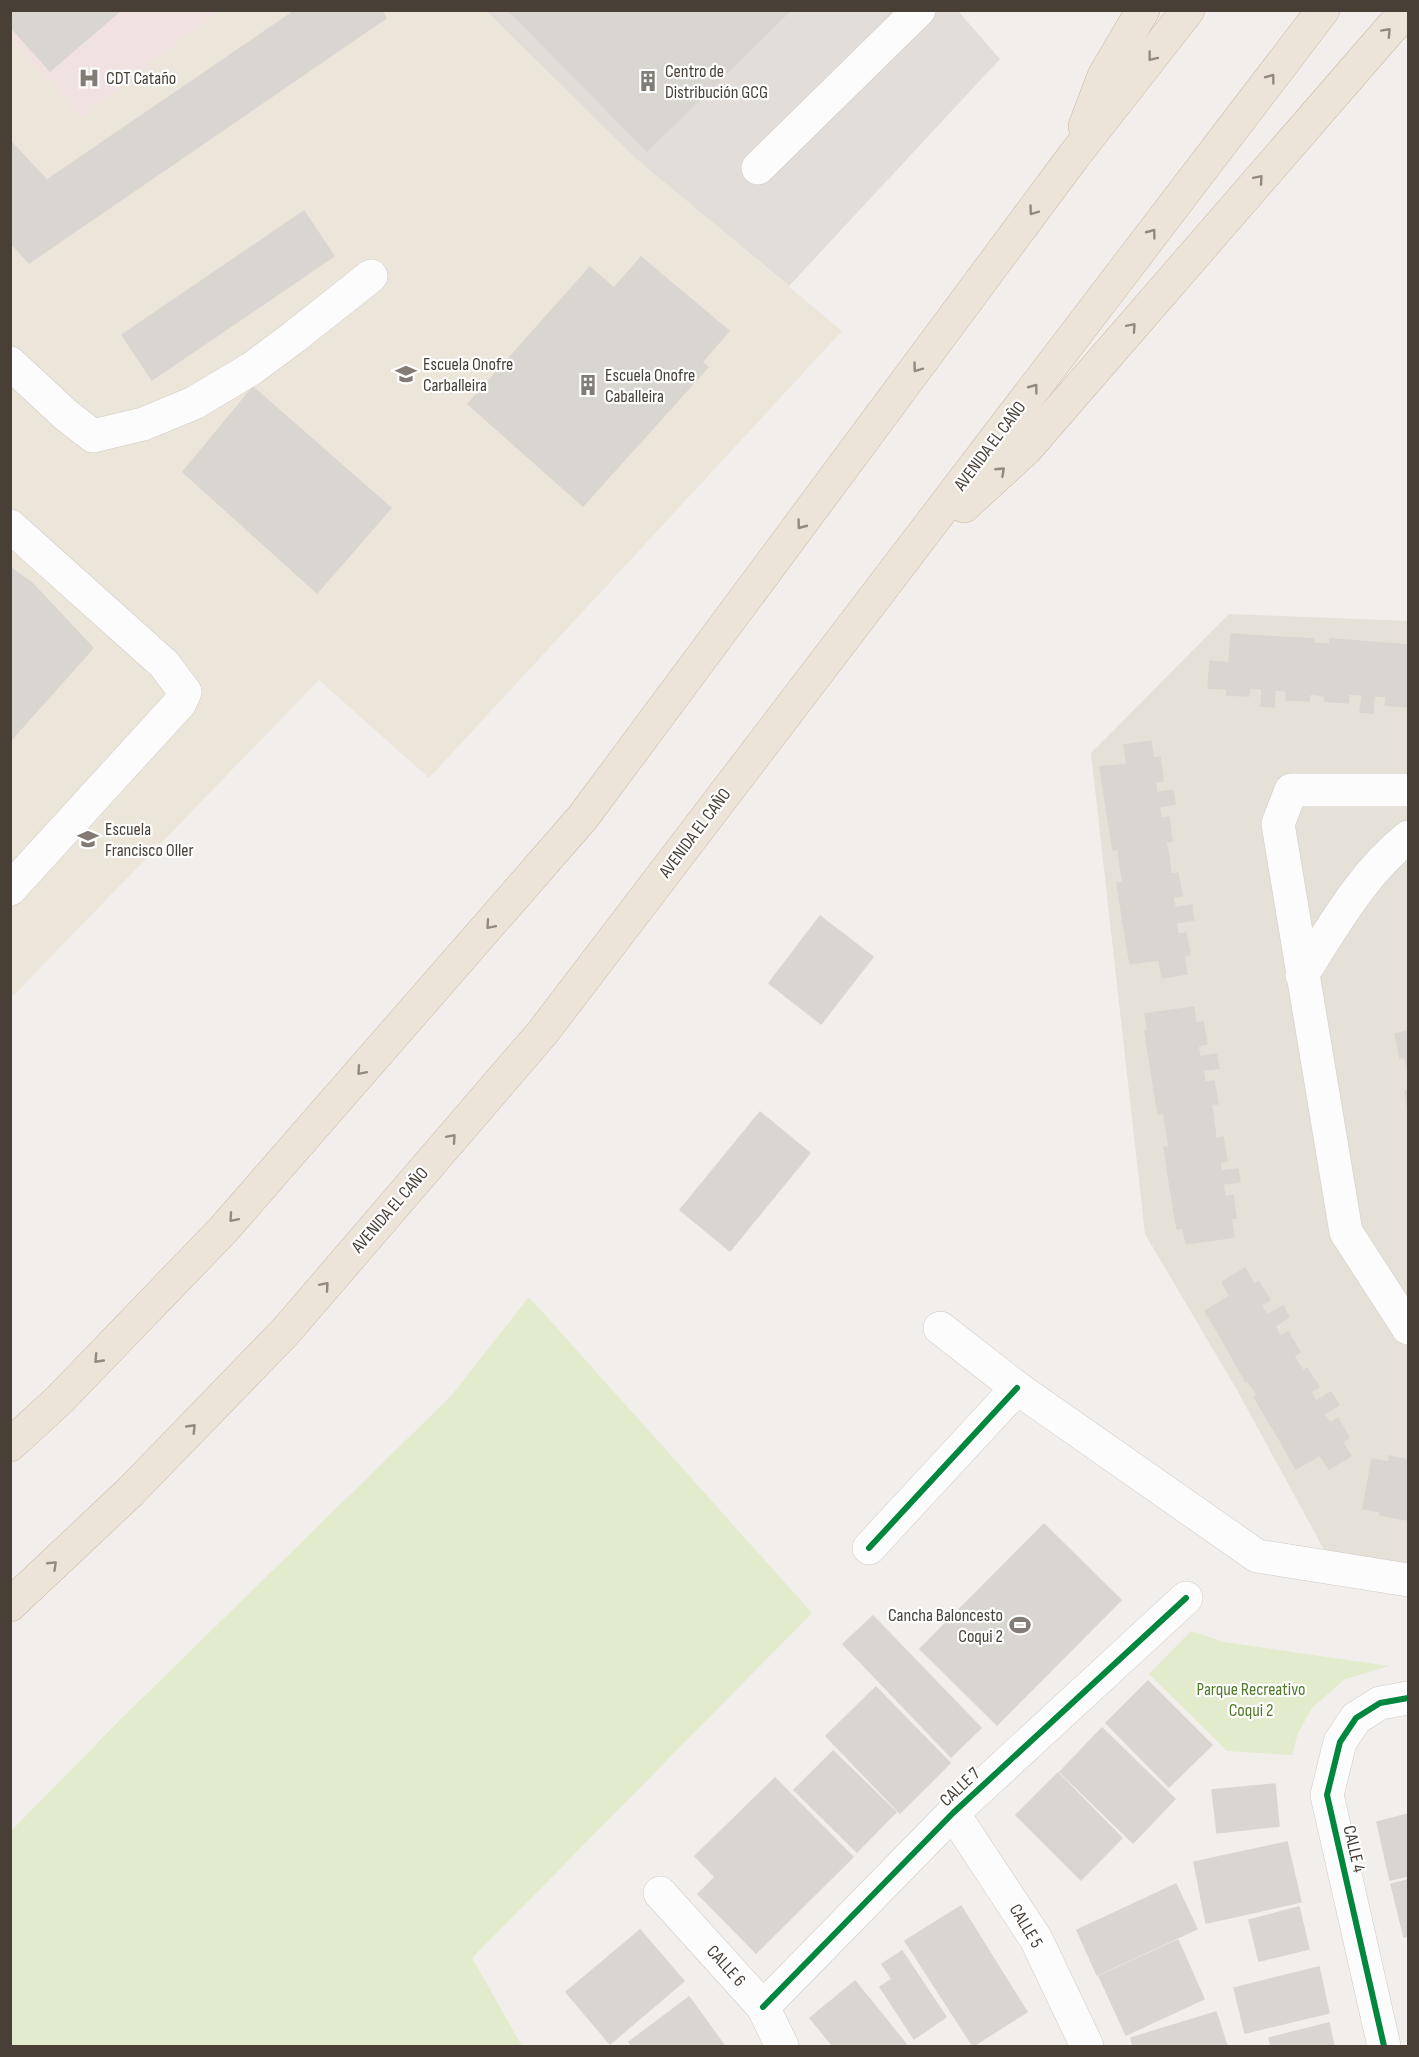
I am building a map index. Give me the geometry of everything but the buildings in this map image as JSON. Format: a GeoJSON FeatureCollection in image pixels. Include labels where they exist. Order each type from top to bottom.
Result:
{"type":"FeatureCollection","features":[{"type":"Feature","properties":{"kind":"highway"},"geometry":{"type":"LineString","coordinates":[[1073,158],[1104,76],[1143,10]]}},
{"type":"Feature","properties":{"kind":"highway"},"geometry":{"type":"LineString","coordinates":[[10,1445],[59,1400],[223,1230],[583,817],[1073,158],[1188,10]]}},
{"type":"Feature","properties":{"kind":"highway","name":"AVENIDA EL CAÑO"},"geometry":{"type":"LineString","coordinates":[[10,1605],[130,1492],[286,1331],[543,1032],[1323,10]]}},
{"type":"Feature","properties":{"kind":"highway"},"geometry":{"type":"LineString","coordinates":[[897,569],[1026,449],[1391,28],[1408,12]]}},
{"type":"Feature","properties":{"kind":"street"},"geometry":{"type":"LineString","coordinates":[[758,168],[918,10]]}},
{"type":"Feature","properties":{"kind":"street"},"geometry":{"type":"LineString","coordinates":[[10,363],[66,415],[93,436],[143,424],[194,404],[251,369],[370,276]]}},
{"type":"Feature","properties":{"kind":"street"},"geometry":{"type":"LineString","coordinates":[[10,526],[164,664],[184,692],[180,703],[10,889]]}},
{"type":"Feature","properties":{"kind":"street"},"geometry":{"type":"LineString","coordinates":[[1408,790],[1291,790],[1278,824],[1346,1232],[1408,1328]]}},
{"type":"Feature","properties":{"kind":"street"},"geometry":{"type":"LineString","coordinates":[[1302,975],[1355,892],[1408,837]]}},
{"type":"Feature","properties":{"kind":"street"},"geometry":{"type":"LineString","coordinates":[[940,1328],[1017,1389],[1257,1556],[1408,1580]]}},
{"type":"Feature","properties":{"kind":"street"},"geometry":{"type":"LineString","coordinates":[[869,1548],[1017,1389]]}},
{"type":"Feature","properties":{"kind":"street","name":"CALLE 7"},"geometry":{"type":"LineString","coordinates":[[763,2007],[953,1813],[1186,1598]]}},
{"type":"Feature","properties":{"kind":"street","name":"CALLE 4"},"geometry":{"type":"LineString","coordinates":[[1384,2046],[1326,1795],[1340,1742],[1356,1718],[1380,1703],[1408,1698]]}},
{"type":"Feature","properties":{"kind":"street","name":"CALLE 5"},"geometry":{"type":"LineString","coordinates":[[953,1813],[1036,1939],[1087,2046]]}},
{"type":"Feature","properties":{"kind":"street","name":"CALLE 6"},"geometry":{"type":"LineString","coordinates":[[660,1893],[763,2007],[782,2046]]}},
{"type":"Feature","properties":{"kind":"shaded area","name":"CDT Cataño"},"geometry":{"type":"Polygon","coordinates":[[[11,11],[217,11],[82,117],[11,39],[11,11]]]}},
{"type":"Feature","properties":{"kind":"shaded area","name":"Escuela Onofre Carballeira"},"geometry":{"type":"Polygon","coordinates":[[[217,11],[486,11],[636,159],[842,331],[429,778],[319,680],[11,998],[11,39],[82,117],[217,11]]]}},
{"type":"Feature","properties":{"kind":"shaded area"},"geometry":{"type":"Polygon","coordinates":[[[486,11],[958,11],[1000,59],[789,286],[636,159],[486,11]]]}},
{"type":"Feature","properties":{"kind":"shaded area"},"geometry":{"type":"Polygon","coordinates":[[[1229,614],[1408,621],[1408,1586],[1340,1579],[1237,1390],[1145,1234],[1091,753],[1229,614]]]}},
{"type":"Feature","properties":{"kind":"green space"},"geometry":{"type":"Polygon","coordinates":[[[529,1297],[812,1613],[472,1958],[522,2046],[11,2046],[11,1831],[122,1718],[451,1396],[529,1297]]]}},
{"type":"Feature","properties":{"kind":"green space","name":"Parque Recreativo Coqui 2"},"geometry":{"type":"Polygon","coordinates":[[[1191,1631],[1224,1642],[1389,1666],[1345,1679],[1312,1708],[1298,1733],[1292,1755],[1227,1751],[1149,1674],[1191,1631]]]}},
{"type":"Feature","properties":{"kind":"cycle path"},"geometry":{"type":"LineString","coordinates":[[869,1548],[1017,1388]]}},
{"type":"Feature","properties":{"kind":"cycle path"},"geometry":{"type":"LineString","coordinates":[[763,2007],[953,1813],[1186,1598]]}},
{"type":"Feature","properties":{"kind":"cycle path"},"geometry":{"type":"LineString","coordinates":[[1384,2046],[1327,1795],[1340,1742],[1356,1718],[1380,1703],[1408,1698]]}},
{"type":"Feature","properties":{"kind":"place","name":"CDT Cataño"},"geometry":{"type":"Point","coordinates":[89,78]}},
{"type":"Feature","properties":{"kind":"place","name":"Centro de Distribución GCG"},"geometry":{"type":"Point","coordinates":[648,81]}},
{"type":"Feature","properties":{"kind":"place","name":"Escuela Onofre Carballeira"},"geometry":{"type":"Point","coordinates":[406,374]}},
{"type":"Feature","properties":{"kind":"place","name":"Escuela Onofre Caballeira"},"geometry":{"type":"Point","coordinates":[588,385]}},
{"type":"Feature","properties":{"kind":"place","name":"Escuela Francisco Oller"},"geometry":{"type":"Point","coordinates":[88,839]}},
{"type":"Feature","properties":{"kind":"place","name":"Cancha Baloncesto Coqui 2"},"geometry":{"type":"Point","coordinates":[1020,1625]}}]}
